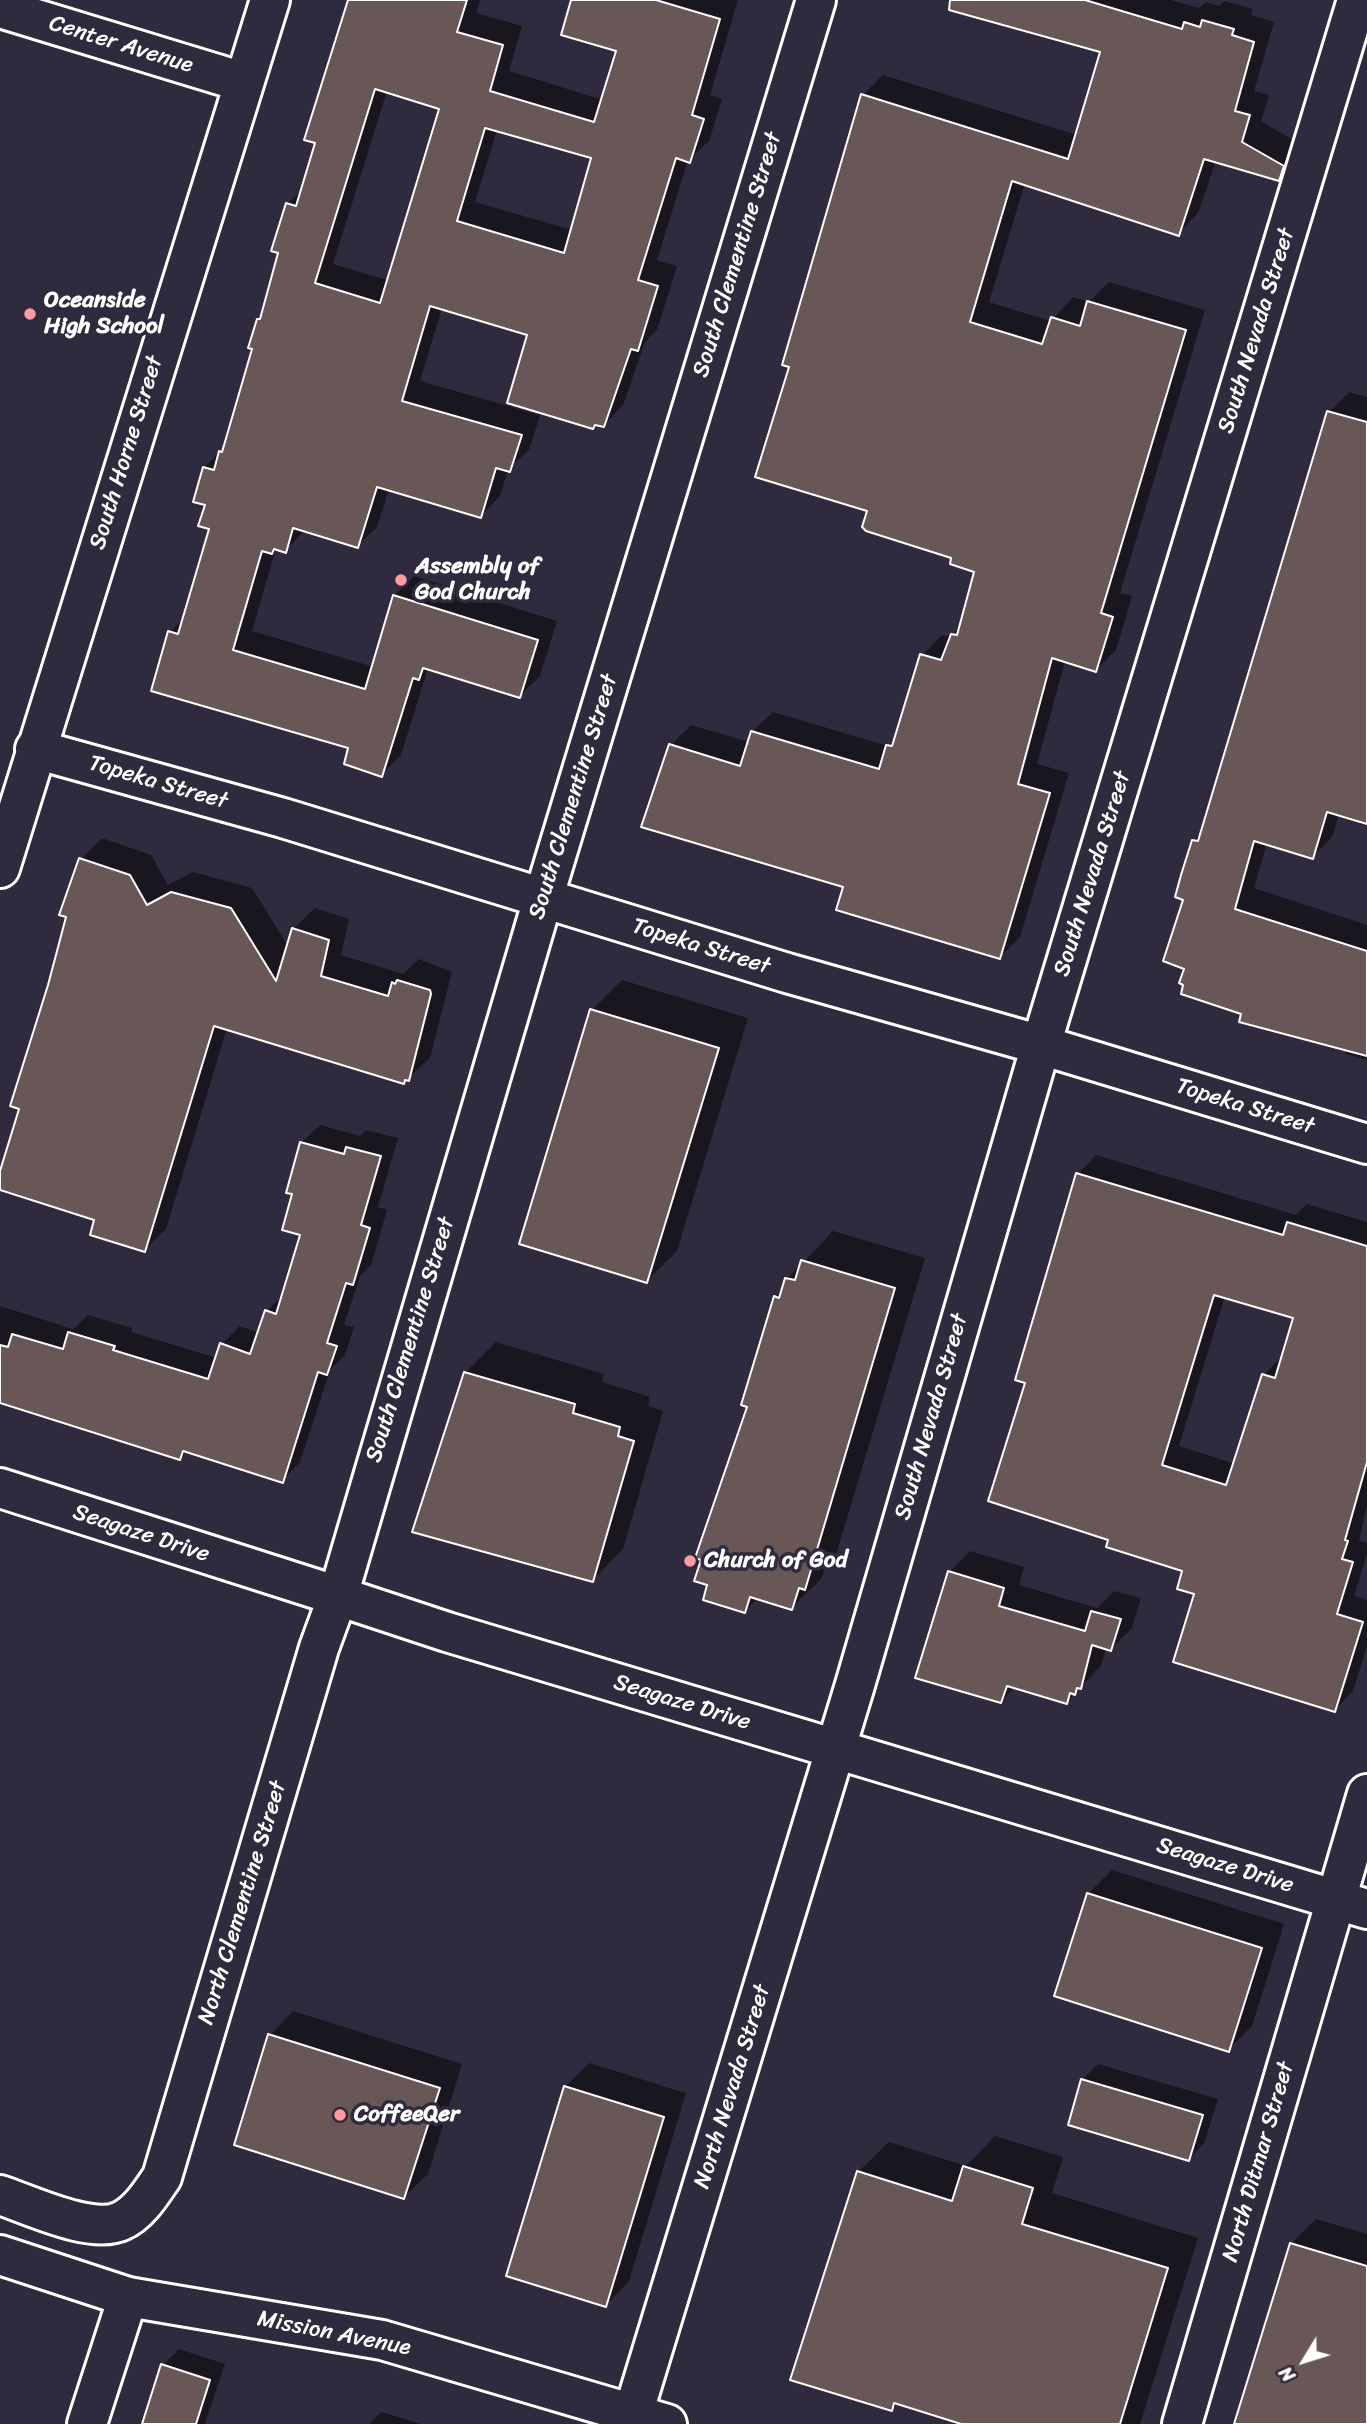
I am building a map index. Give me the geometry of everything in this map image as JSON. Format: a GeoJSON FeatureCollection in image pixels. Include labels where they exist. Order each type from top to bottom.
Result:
{"type":"FeatureCollection","features":[{"type":"Feature","properties":{"kind":"street","name":"South Horne Street"},"geometry":{"type":"LineString","coordinates":[[0,867],[270,0]]}},
{"type":"Feature","properties":{"kind":"street","name":"South Clementine Street"},"geometry":{"type":"LineString","coordinates":[[338,1596],[543,899],[816,0]]}},
{"type":"Feature","properties":{"kind":"street","name":"South Nevada Street"},"geometry":{"type":"LineString","coordinates":[[835,1749],[1041,1045],[1357,0]]}},
{"type":"Feature","properties":{"kind":"street","name":"Center Avenue"},"geometry":{"type":"LineString","coordinates":[[0,8],[243,82]]}},
{"type":"Feature","properties":{"kind":"street","name":"Topeka Street"},"geometry":{"type":"LineString","coordinates":[[35,749],[284,818],[543,899],[1367,1144]]}},
{"type":"Feature","properties":{"kind":"street","name":"Seagaze Drive"},"geometry":{"type":"LineString","coordinates":[[0,1488],[447,1632],[1351,1904]]}},
{"type":"Feature","properties":{"kind":"street","name":"North Clementine Street"},"geometry":{"type":"LineString","coordinates":[[0,2195],[89,2225],[120,2222],[141,2206],[162,2178],[319,1648],[338,1596]]}},
{"type":"Feature","properties":{"kind":"street"},"geometry":{"type":"LineString","coordinates":[[319,1648],[351,1630],[388,1624],[447,1632]]}},
{"type":"Feature","properties":{"kind":"street","name":"North Nevada Street"},"geometry":{"type":"LineString","coordinates":[[643,2421],[835,1749]]}},
{"type":"Feature","properties":{"kind":"street","name":"North Ditmar Street"},"geometry":{"type":"LineString","coordinates":[[1182,2424],[1351,1904],[1367,1794]]}},
{"type":"Feature","properties":{"kind":"street","name":"Mission Avenue"},"geometry":{"type":"LineString","coordinates":[[0,2255],[128,2297],[382,2340],[643,2421]]}},
{"type":"Feature","properties":{"kind":"street"},"geometry":{"type":"LineString","coordinates":[[88,2424],[128,2297]]}},
{"type":"Feature","properties":{"kind":"building"},"geometry":{"type":"Polygon","coordinates":[[[348,0],[467,0],[457,32],[503,45],[490,91],[594,122],[616,51],[561,35],[571,0],[656,0],[720,19],[692,115],[704,119],[690,163],[676,158],[638,280],[658,286],[638,351],[631,349],[604,427],[595,425],[593,429],[507,403],[527,335],[430,306],[402,401],[522,435],[510,472],[496,468],[481,518],[377,487],[358,548],[293,528],[286,553],[274,549],[272,554],[262,551],[233,650],[365,689],[393,595],[538,640],[520,698],[423,668],[419,680],[413,678],[382,777],[344,764],[348,748],[151,691],[168,631],[178,634],[209,529],[198,526],[205,505],[193,502],[203,467],[214,470],[219,451],[222,452],[252,349],[248,348],[257,319],[260,319],[278,253],[271,251],[286,203],[296,206],[315,143],[304,140],[348,0]],[[375,89],[315,283],[380,303],[439,109],[375,89]],[[485,128],[457,221],[564,253],[591,158],[485,128]]]}},
{"type":"Feature","properties":{"kind":"building"},"geometry":{"type":"Polygon","coordinates":[[[950,0],[1085,0],[1182,29],[1184,22],[1200,27],[1202,20],[1234,29],[1232,35],[1254,42],[1235,111],[1250,115],[1242,142],[1284,166],[1279,181],[1204,159],[1179,236],[1012,181],[970,322],[1042,344],[1051,317],[1080,326],[1087,301],[1186,330],[1101,613],[1113,617],[1096,672],[1052,658],[1018,784],[1050,793],[1000,959],[836,910],[843,887],[641,827],[669,744],[740,766],[751,731],[879,769],[886,745],[892,746],[920,654],[941,660],[951,634],[957,635],[974,572],[950,564],[951,558],[866,531],[862,527],[867,511],[755,477],[789,367],[782,365],[861,94],[1068,159],[1100,52],[949,10],[950,0]]]}},
{"type":"Feature","properties":{"kind":"building"},"geometry":{"type":"Polygon","coordinates":[[[1327,411],[1367,422],[1367,824],[1327,812],[1313,859],[1254,841],[1235,909],[1367,951],[1367,1056],[1239,1022],[1241,1014],[1181,994],[1183,985],[1179,983],[1184,969],[1163,961],[1183,900],[1175,897],[1181,875],[1192,840],[1198,841],[1327,411]]]}},
{"type":"Feature","properties":{"kind":"building"},"geometry":{"type":"Polygon","coordinates":[[[79,858],[130,875],[147,905],[171,892],[231,908],[276,981],[292,928],[329,940],[321,976],[388,996],[392,982],[395,984],[397,980],[430,990],[431,994],[409,1081],[405,1080],[404,1084],[214,1026],[145,1252],[90,1235],[94,1220],[0,1190],[0,1171],[19,1109],[10,1106],[48,985],[66,917],[59,915],[79,858]]]}},
{"type":"Feature","properties":{"kind":"building"},"geometry":{"type":"Polygon","coordinates":[[[590,1009],[719,1048],[647,1283],[519,1244],[590,1009]]]}},
{"type":"Feature","properties":{"kind":"building"},"geometry":{"type":"Polygon","coordinates":[[[300,1142],[344,1154],[346,1147],[381,1156],[361,1225],[370,1228],[353,1285],[346,1283],[327,1343],[337,1346],[327,1375],[318,1372],[283,1483],[183,1451],[180,1460],[0,1403],[0,1345],[8,1347],[12,1334],[63,1349],[68,1332],[115,1346],[113,1350],[208,1379],[220,1343],[250,1354],[265,1310],[276,1314],[300,1235],[282,1230],[292,1194],[286,1193],[300,1142]]]}},
{"type":"Feature","properties":{"kind":"building"},"geometry":{"type":"Polygon","coordinates":[[[1076,1173],[1283,1235],[1287,1222],[1367,1246],[1367,1462],[1345,1540],[1348,1541],[1342,1559],[1353,1562],[1337,1614],[1363,1622],[1335,1712],[1173,1662],[1194,1594],[1177,1589],[1182,1571],[1106,1547],[1108,1540],[988,1501],[1025,1383],[1015,1380],[1076,1173]],[[1214,1295],[1162,1465],[1226,1485],[1262,1374],[1275,1378],[1293,1318],[1214,1295]]]}},
{"type":"Feature","properties":{"kind":"building"},"geometry":{"type":"Polygon","coordinates":[[[801,1260],[895,1288],[805,1590],[799,1588],[792,1610],[750,1597],[745,1613],[703,1600],[707,1585],[694,1581],[701,1560],[695,1558],[747,1407],[741,1405],[774,1296],[779,1298],[785,1278],[795,1280],[801,1260]]]}},
{"type":"Feature","properties":{"kind":"building"},"geometry":{"type":"Polygon","coordinates":[[[464,1372],[575,1404],[573,1413],[620,1427],[618,1436],[634,1441],[593,1582],[412,1532],[464,1372]]]}},
{"type":"Feature","properties":{"kind":"building"},"geometry":{"type":"Polygon","coordinates":[[[948,1571],[1004,1588],[999,1606],[1085,1631],[1091,1611],[1121,1619],[1111,1651],[1092,1645],[1081,1689],[1077,1688],[1075,1695],[1070,1693],[1067,1704],[1007,1686],[1001,1703],[915,1678],[948,1571]]]}},
{"type":"Feature","properties":{"kind":"building"},"geometry":{"type":"Polygon","coordinates":[[[1087,1893],[1262,1948],[1229,2052],[1054,1996],[1087,1893]]]}},
{"type":"Feature","properties":{"kind":"building"},"geometry":{"type":"Polygon","coordinates":[[[268,2034],[440,2088],[404,2199],[234,2145],[268,2034]]]}},
{"type":"Feature","properties":{"kind":"building"},"geometry":{"type":"Polygon","coordinates":[[[1081,2079],[1203,2115],[1189,2161],[1068,2125],[1081,2079]]]}},
{"type":"Feature","properties":{"kind":"building"},"geometry":{"type":"Polygon","coordinates":[[[564,2086],[664,2117],[606,2307],[506,2276],[564,2086]]]}},
{"type":"Feature","properties":{"kind":"building"},"geometry":{"type":"Polygon","coordinates":[[[963,2166],[1033,2188],[1022,2224],[1168,2268],[1120,2424],[961,2424],[894,2403],[892,2411],[790,2380],[857,2171],[952,2201],[963,2166]]]}},
{"type":"Feature","properties":{"kind":"building"},"geometry":{"type":"Polygon","coordinates":[[[1290,2243],[1367,2266],[1367,2424],[1234,2424],[1290,2243]]]}},
{"type":"Feature","properties":{"kind":"building"},"geometry":{"type":"Polygon","coordinates":[[[161,2364],[210,2380],[196,2424],[142,2424],[161,2364]]]}},
{"type":"Feature","properties":{"kind":"place","name":"Oceanside High School"},"geometry":{"type":"Point","coordinates":[30,314]}},
{"type":"Feature","properties":{"kind":"place","name":"Assembly of God Church"},"geometry":{"type":"Point","coordinates":[401,580]}},
{"type":"Feature","properties":{"kind":"place","name":"Church of God"},"geometry":{"type":"Point","coordinates":[690,1561]}},
{"type":"Feature","properties":{"kind":"place","name":"CoffeeQer"},"geometry":{"type":"Point","coordinates":[340,2115]}}]}
